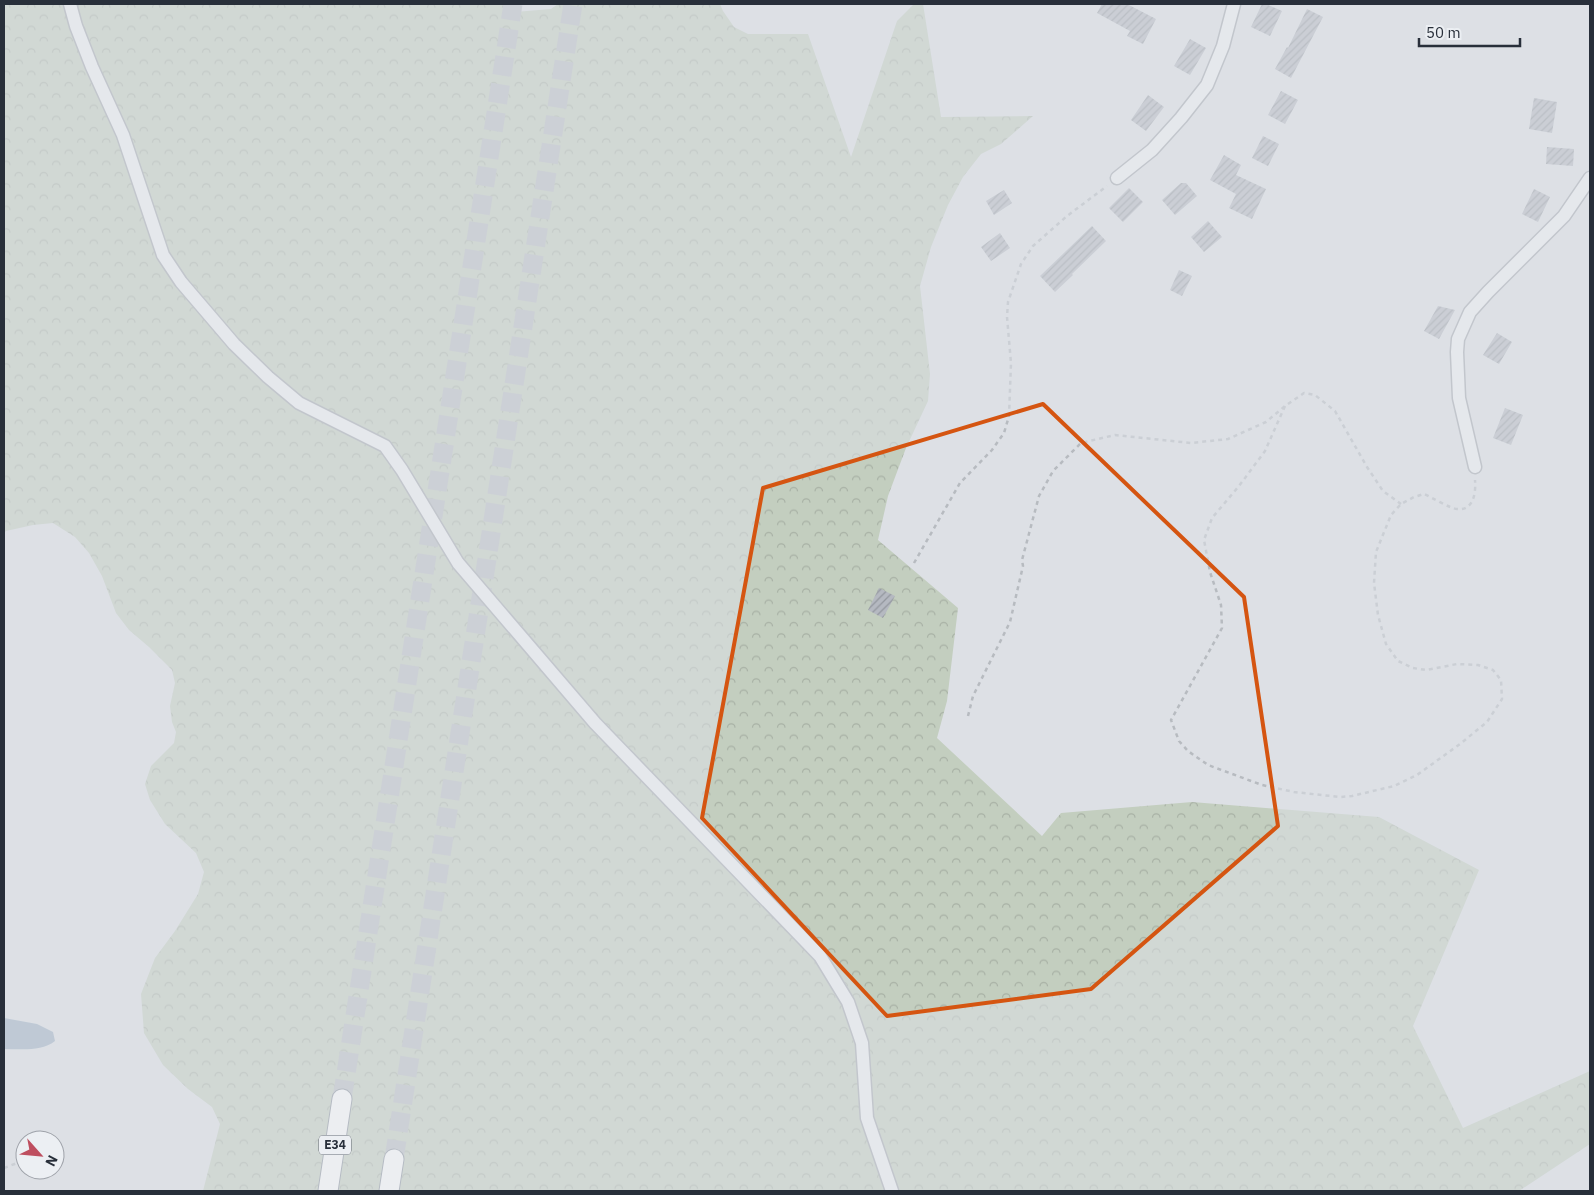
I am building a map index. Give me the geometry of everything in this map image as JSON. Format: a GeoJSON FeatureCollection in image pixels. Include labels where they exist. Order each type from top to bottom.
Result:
{"type":"FeatureCollection","features":[{"type":"Feature","properties":{"kind":"highway","name":"E34"},"geometry":{"type":"LineString","coordinates":[[328,1191],[342,1099]]}},
{"type":"Feature","properties":{"kind":"highway"},"geometry":{"type":"LineString","coordinates":[[389,1191],[394,1159]]}},
{"type":"Feature","properties":{"kind":"street"},"geometry":{"type":"LineString","coordinates":[[70,4],[76,26],[92,67],[123,135],[163,255],[181,282],[234,344],[268,377],[299,403],[385,446],[402,470],[458,562],[596,723],[820,956],[848,1002],[862,1043],[867,1118],[892,1191]]}},
{"type":"Feature","properties":{"kind":"street"},"geometry":{"type":"LineString","coordinates":[[1117,178],[1152,150],[1207,85],[1223,46],[1234,4]]}},
{"type":"Feature","properties":{"kind":"street"},"geometry":{"type":"LineString","coordinates":[[1475,467],[1459,398],[1458,339],[1470,312],[1564,216],[1590,178]]}},
{"type":"Feature","properties":{"kind":"path"},"geometry":{"type":"LineString","coordinates":[[914,563],[960,483],[992,450],[1004,433],[1010,408],[1011,363],[1007,317],[1008,302],[1021,264],[1033,246],[1067,216],[1117,178]]}},
{"type":"Feature","properties":{"kind":"path"},"geometry":{"type":"LineString","coordinates":[[968,716],[973,696],[1010,622],[1023,566],[1022,560],[1039,496],[1053,471],[1081,443],[1115,435],[1191,443],[1228,439],[1266,422],[1304,393],[1315,395],[1335,411],[1383,491],[1401,504]]}},
{"type":"Feature","properties":{"kind":"path"},"geometry":{"type":"LineString","coordinates":[[1285,406],[1265,451],[1212,518],[1204,540],[1210,572],[1221,606],[1222,628],[1171,720],[1179,741],[1188,751],[1208,765],[1262,785],[1294,792],[1340,797],[1394,786],[1417,775],[1460,744],[1486,722],[1502,699],[1501,680],[1493,670],[1478,665],[1457,664],[1426,670],[1413,668],[1398,661],[1386,644],[1378,616],[1374,583],[1376,552],[1391,515],[1401,504],[1424,494],[1456,509],[1466,508],[1476,493],[1475,467]]}},
{"type":"Feature","properties":{"kind":"highlighted area"},"geometry":{"type":"Polygon","coordinates":[[[1043,404],[1244,597],[1278,826],[1091,989],[887,1016],[702,818],[763,488],[1043,404]]]}},
{"type":"Feature","properties":{"kind":"green space"},"geometry":{"type":"Polygon","coordinates":[[[4,4],[509,4],[515,12],[551,9],[558,4],[720,4],[734,27],[748,34],[808,34],[851,157],[897,21],[914,4],[923,4],[941,117],[1033,116],[1001,144],[981,154],[963,177],[948,205],[931,247],[920,286],[930,374],[928,401],[906,448],[888,496],[878,540],[958,608],[947,701],[937,738],[1042,836],[1061,813],[1192,802],[1379,817],[1479,870],[1413,1026],[1463,1128],[1590,1071],[1590,1144],[1519,1191],[203,1191],[220,1124],[212,1107],[188,1089],[163,1065],[144,1033],[141,994],[155,958],[175,931],[198,894],[204,872],[196,853],[165,824],[150,800],[145,784],[151,766],[174,743],[176,732],[172,722],[170,706],[175,683],[172,670],[129,630],[116,613],[102,576],[89,553],[75,537],[53,523],[33,525],[4,533],[4,4]]]}},
{"type":"Feature","properties":{"kind":"water"},"geometry":{"type":"Polygon","coordinates":[[[4,1018],[37,1024],[53,1032],[55,1041],[44,1047],[4,1049],[4,1018]]]}},
{"type":"Feature","properties":{"kind":"building"},"geometry":{"type":"Polygon","coordinates":[[[1102,4],[1127,4],[1156,19],[1143,44],[1127,36],[1130,31],[1097,13],[1102,4]]]}},
{"type":"Feature","properties":{"kind":"building"},"geometry":{"type":"Polygon","coordinates":[[[1262,4],[1282,11],[1270,36],[1251,27],[1262,4]]]}},
{"type":"Feature","properties":{"kind":"building"},"geometry":{"type":"Polygon","coordinates":[[[1307,9],[1323,17],[1291,78],[1275,69],[1288,48],[1307,9]]]}},
{"type":"Feature","properties":{"kind":"building"},"geometry":{"type":"Polygon","coordinates":[[[1190,39],[1206,48],[1190,75],[1174,66],[1190,39]]]}},
{"type":"Feature","properties":{"kind":"building"},"geometry":{"type":"Polygon","coordinates":[[[1281,91],[1298,100],[1285,124],[1268,115],[1281,91]]]}},
{"type":"Feature","properties":{"kind":"building"},"geometry":{"type":"Polygon","coordinates":[[[1148,95],[1164,107],[1146,131],[1131,120],[1148,95]]]}},
{"type":"Feature","properties":{"kind":"building"},"geometry":{"type":"Polygon","coordinates":[[[1534,98],[1557,102],[1552,133],[1529,129],[1534,98]]]}},
{"type":"Feature","properties":{"kind":"building"},"geometry":{"type":"Polygon","coordinates":[[[1263,136],[1279,144],[1268,166],[1252,158],[1263,136]]]}},
{"type":"Feature","properties":{"kind":"building"},"geometry":{"type":"Polygon","coordinates":[[[1547,147],[1574,149],[1573,166],[1546,164],[1547,147]]]}},
{"type":"Feature","properties":{"kind":"building"},"geometry":{"type":"Polygon","coordinates":[[[1224,155],[1241,165],[1236,175],[1266,189],[1252,219],[1229,208],[1236,194],[1210,180],[1224,155]]]}},
{"type":"Feature","properties":{"kind":"building"},"geometry":{"type":"Polygon","coordinates":[[[1181,183],[1186,183],[1197,196],[1175,215],[1162,200],[1181,183]]]}},
{"type":"Feature","properties":{"kind":"building"},"geometry":{"type":"Polygon","coordinates":[[[1129,188],[1143,202],[1123,222],[1109,208],[1129,188]]]}},
{"type":"Feature","properties":{"kind":"building"},"geometry":{"type":"Polygon","coordinates":[[[1534,189],[1550,197],[1538,222],[1522,214],[1534,189]]]}},
{"type":"Feature","properties":{"kind":"building"},"geometry":{"type":"Polygon","coordinates":[[[1004,190],[1012,203],[994,215],[986,201],[1004,190]]]}},
{"type":"Feature","properties":{"kind":"building"},"geometry":{"type":"Polygon","coordinates":[[[1208,221],[1222,237],[1204,252],[1191,237],[1208,221]]]}},
{"type":"Feature","properties":{"kind":"building"},"geometry":{"type":"Polygon","coordinates":[[[1092,226],[1106,241],[1055,292],[1040,276],[1092,226]]]}},
{"type":"Feature","properties":{"kind":"building"},"geometry":{"type":"Polygon","coordinates":[[[1000,233],[1010,248],[991,261],[981,247],[1000,233]]]}},
{"type":"Feature","properties":{"kind":"building"},"geometry":{"type":"Polygon","coordinates":[[[1179,270],[1192,276],[1182,296],[1170,290],[1179,270]]]}},
{"type":"Feature","properties":{"kind":"building"},"geometry":{"type":"Polygon","coordinates":[[[1438,306],[1455,310],[1439,339],[1424,331],[1438,306]]]}},
{"type":"Feature","properties":{"kind":"building"},"geometry":{"type":"Polygon","coordinates":[[[1497,333],[1512,342],[1499,364],[1483,355],[1497,333]]]}},
{"type":"Feature","properties":{"kind":"building"},"geometry":{"type":"Polygon","coordinates":[[[1505,408],[1523,415],[1511,445],[1493,438],[1505,408]]]}},
{"type":"Feature","properties":{"kind":"building"},"geometry":{"type":"Polygon","coordinates":[[[879,588],[895,596],[883,618],[868,610],[879,588]]]}},
{"type":"Feature","properties":{"kind":"tunnel"},"geometry":{"type":"LineString","coordinates":[[342,1099],[513,4]]}},
{"type":"Feature","properties":{"kind":"tunnel"},"geometry":{"type":"LineString","coordinates":[[394,1159],[573,4]]}}]}
